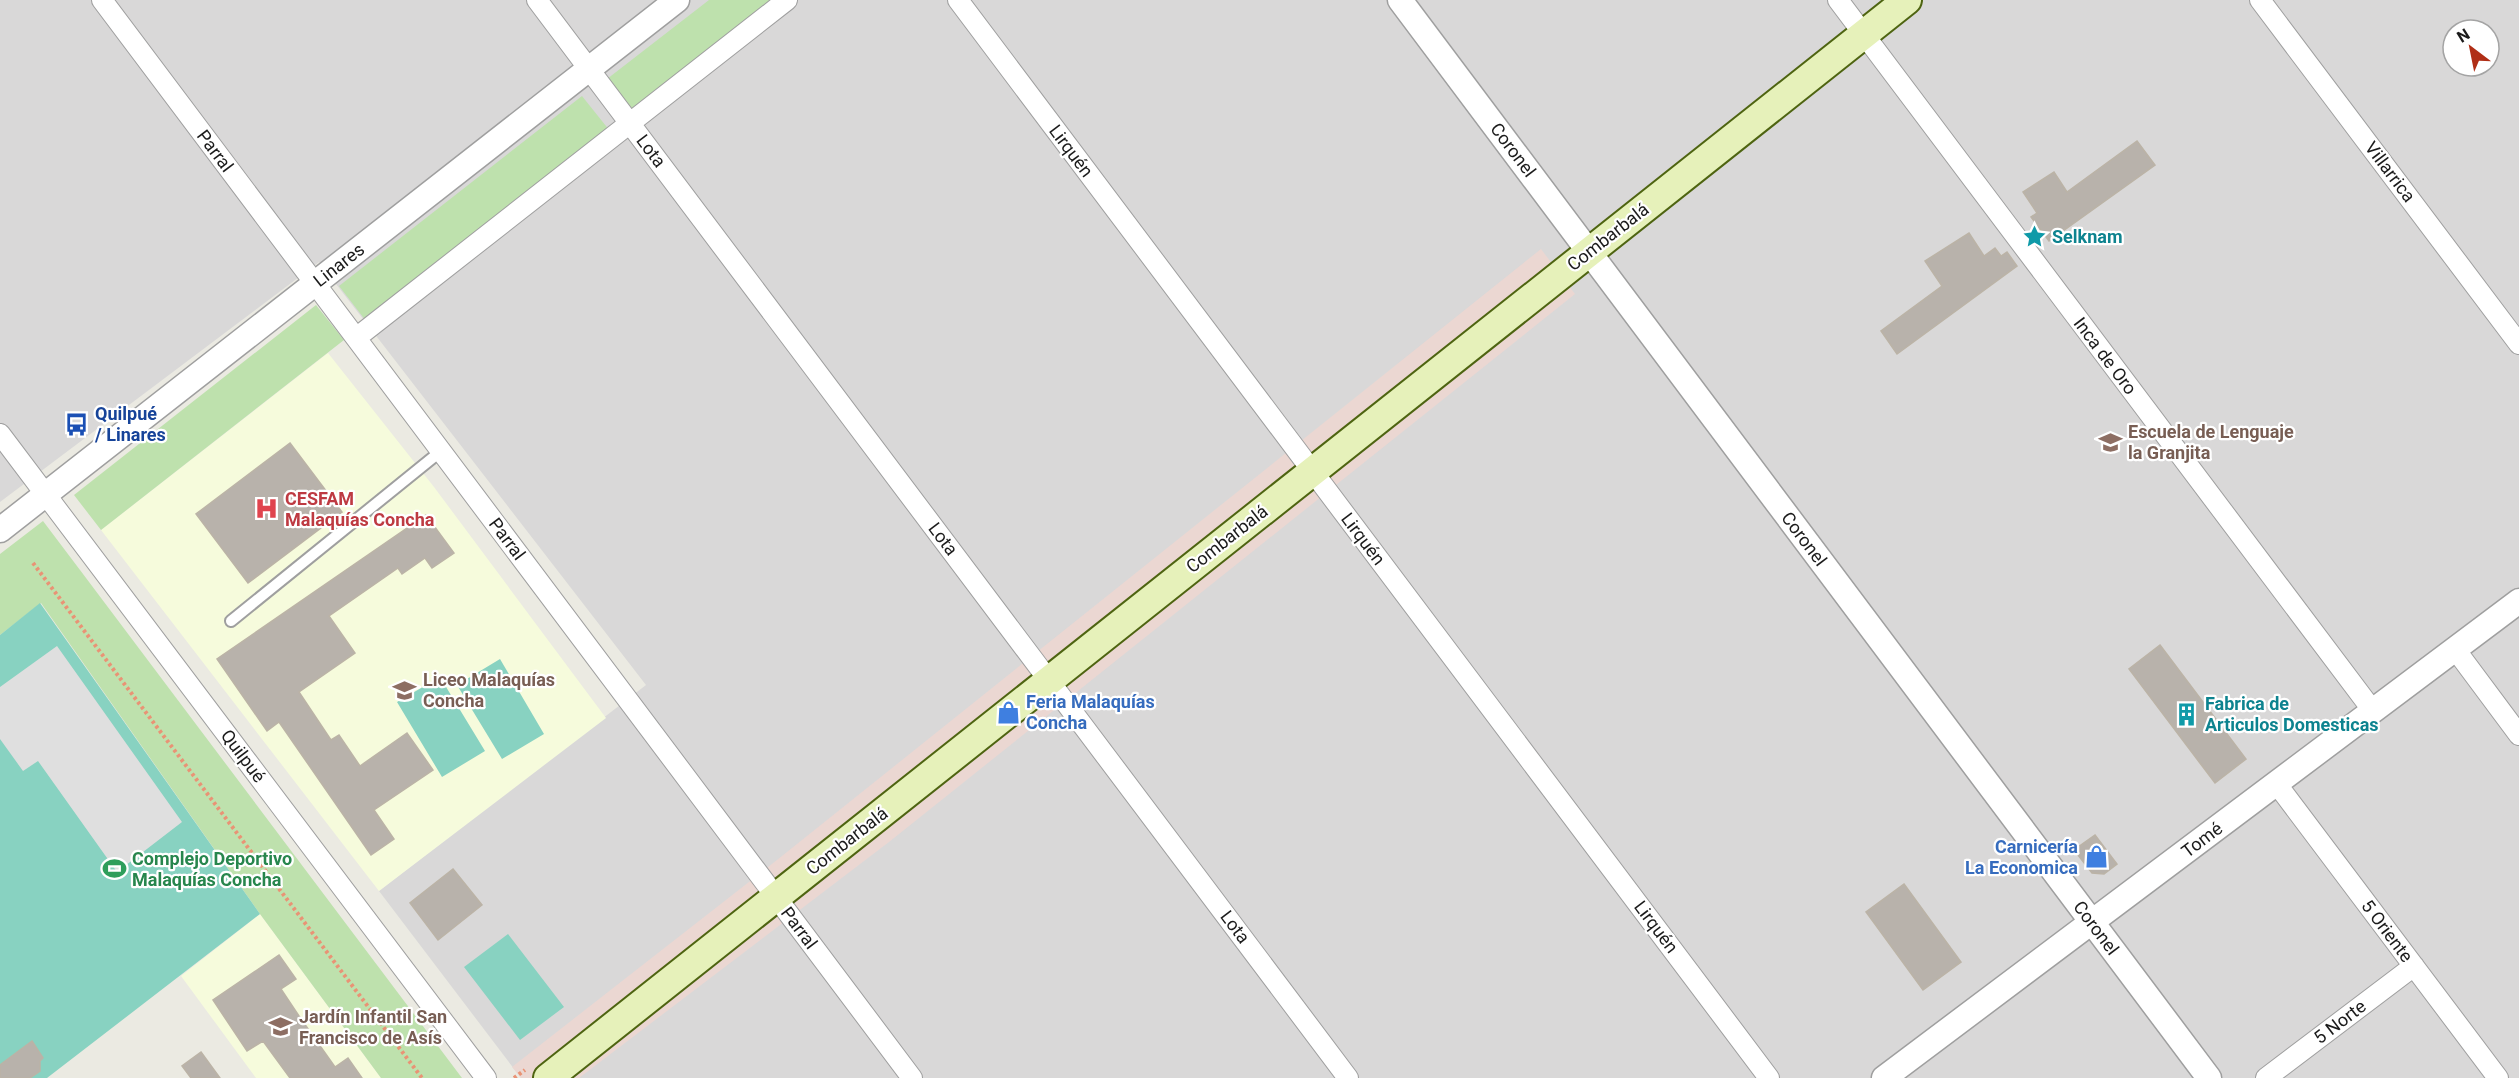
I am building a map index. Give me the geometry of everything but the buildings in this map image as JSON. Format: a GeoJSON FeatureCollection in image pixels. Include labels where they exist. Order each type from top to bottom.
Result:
{"type":"FeatureCollection","features":[{"type":"Feature","properties":{"kind":"main road","name":"Combarbalá"},"geometry":{"type":"LineString","coordinates":[[548,1078],[1907,0]]}},
{"type":"Feature","properties":{"kind":"street","name":"Parral"},"geometry":{"type":"LineString","coordinates":[[102,0],[912,1078]]}},
{"type":"Feature","properties":{"kind":"street","name":"Lota"},"geometry":{"type":"LineString","coordinates":[[537,0],[1348,1078]]}},
{"type":"Feature","properties":{"kind":"street","name":"Linares"},"geometry":{"type":"LineString","coordinates":[[0,530],[677,0]]}},
{"type":"Feature","properties":{"kind":"street"},"geometry":{"type":"LineString","coordinates":[[356,338],[787,0]]}},
{"type":"Feature","properties":{"kind":"street","name":"Lirquén"},"geometry":{"type":"LineString","coordinates":[[958,0],[1769,1078]]}},
{"type":"Feature","properties":{"kind":"street","name":"Coronel"},"geometry":{"type":"LineString","coordinates":[[1400,0],[2209,1078]]}},
{"type":"Feature","properties":{"kind":"street","name":"Inca de Oro"},"geometry":{"type":"LineString","coordinates":[[1838,0],[2373,711]]}},
{"type":"Feature","properties":{"kind":"street","name":"Villarrica"},"geometry":{"type":"LineString","coordinates":[[2260,0],[2519,344]]}},
{"type":"Feature","properties":{"kind":"street","name":"Quilpué"},"geometry":{"type":"LineString","coordinates":[[0,434],[486,1078]]}},
{"type":"Feature","properties":{"kind":"street","name":"Tomé"},"geometry":{"type":"LineString","coordinates":[[1884,1078],[2519,601]]}},
{"type":"Feature","properties":{"kind":"street"},"geometry":{"type":"LineString","coordinates":[[2455,649],[2519,735]]}},
{"type":"Feature","properties":{"kind":"street","name":"5 Oriente"},"geometry":{"type":"LineString","coordinates":[[2276,783],[2498,1078]]}},
{"type":"Feature","properties":{"kind":"street","name":"5 Norte"},"geometry":{"type":"LineString","coordinates":[[2266,1078],[2414,966]]}},
{"type":"Feature","properties":{"kind":"lane"},"geometry":{"type":"LineString","coordinates":[[231,621],[441,451]]}},
{"type":"Feature","properties":{"kind":"path"},"geometry":{"type":"LineString","coordinates":[[33,563],[422,1078]]}},
{"type":"Feature","properties":{"kind":"shaded area"},"geometry":{"type":"Polygon","coordinates":[[[0,0],[2519,0],[2519,1078],[521,1078],[379,891],[646,685],[319,262],[0,502],[0,0]]]}},
{"type":"Feature","properties":{"kind":"shaded area","name":"Feria Malaquías Concha"},"geometry":{"type":"Polygon","coordinates":[[[1541,249],[1575,294],[889,842],[579,1078],[521,1078],[512,1067],[777,860],[1541,249]]]}},
{"type":"Feature","properties":{"kind":"shaded area","name":"Liceo Malaquías Concha"},"geometry":{"type":"Polygon","coordinates":[[[328,353],[434,487],[606,718],[379,891],[101,530],[328,353]]]}},
{"type":"Feature","properties":{"kind":"shaded area","name":"Complejo Deportivo Malaquías Concha"},"geometry":{"type":"Polygon","coordinates":[[[40,603],[260,914],[47,1078],[0,1078],[0,635],[40,603]]]}},
{"type":"Feature","properties":{"kind":"shaded area"},"geometry":{"type":"Polygon","coordinates":[[[57,646],[182,822],[117,872],[38,761],[23,771],[0,739],[0,687],[57,646]]]}},
{"type":"Feature","properties":{"kind":"shaded area"},"geometry":{"type":"Polygon","coordinates":[[[500,659],[544,734],[502,759],[457,685],[500,659]]]}},
{"type":"Feature","properties":{"kind":"shaded area"},"geometry":{"type":"Polygon","coordinates":[[[440,677],[485,751],[442,777],[397,702],[440,677]]]}},
{"type":"Feature","properties":{"kind":"shaded area","name":"Jardín Infantil San Francisco de Asís"},"geometry":{"type":"Polygon","coordinates":[[[260,914],[381,1078],[256,1078],[181,976],[260,914]]]}},
{"type":"Feature","properties":{"kind":"shaded area"},"geometry":{"type":"Polygon","coordinates":[[[508,934],[564,1007],[520,1040],[464,967],[508,934]]]}},
{"type":"Feature","properties":{"kind":"green space"},"geometry":{"type":"Polygon","coordinates":[[[709,0],[781,0],[635,114],[607,79],[709,0]]]}},
{"type":"Feature","properties":{"kind":"green space"},"geometry":{"type":"Polygon","coordinates":[[[582,96],[610,131],[366,321],[339,286],[582,96]]]}},
{"type":"Feature","properties":{"kind":"green space"},"geometry":{"type":"Polygon","coordinates":[[[316,305],[344,340],[101,530],[74,495],[316,305]]]}},
{"type":"Feature","properties":{"kind":"green space"},"geometry":{"type":"Polygon","coordinates":[[[43,521],[462,1078],[381,1078],[260,914],[41,603],[0,635],[0,554],[43,521]]]}},
{"type":"Feature","properties":{"kind":"place","name":"Selknam"},"geometry":{"type":"Point","coordinates":[2034,237]}},
{"type":"Feature","properties":{"kind":"place","name":"Quilpué / Linares"},"geometry":{"type":"Point","coordinates":[77,424]}},
{"type":"Feature","properties":{"kind":"place","name":"Escuela de Lenguaje la Granjita"},"geometry":{"type":"Point","coordinates":[2110,442]}},
{"type":"Feature","properties":{"kind":"place","name":"CESFAM Malaquías Concha"},"geometry":{"type":"Point","coordinates":[267,509]}},
{"type":"Feature","properties":{"kind":"place","name":"Liceo Malaquías Concha"},"geometry":{"type":"Point","coordinates":[405,690]}},
{"type":"Feature","properties":{"kind":"place","name":"Feria Malaquías Concha"},"geometry":{"type":"Point","coordinates":[1008,712]}},
{"type":"Feature","properties":{"kind":"place","name":"Fabrica de Articulos Domesticas"},"geometry":{"type":"Point","coordinates":[2187,714]}},
{"type":"Feature","properties":{"kind":"place","name":"Carnicería La Economica"},"geometry":{"type":"Point","coordinates":[2096,857]}},
{"type":"Feature","properties":{"kind":"place","name":"Complejo Deportivo Malaquías Concha"},"geometry":{"type":"Point","coordinates":[114,869]}},
{"type":"Feature","properties":{"kind":"place","name":"Jardín Infantil San Francisco de Asís"},"geometry":{"type":"Point","coordinates":[281,1027]}}]}
